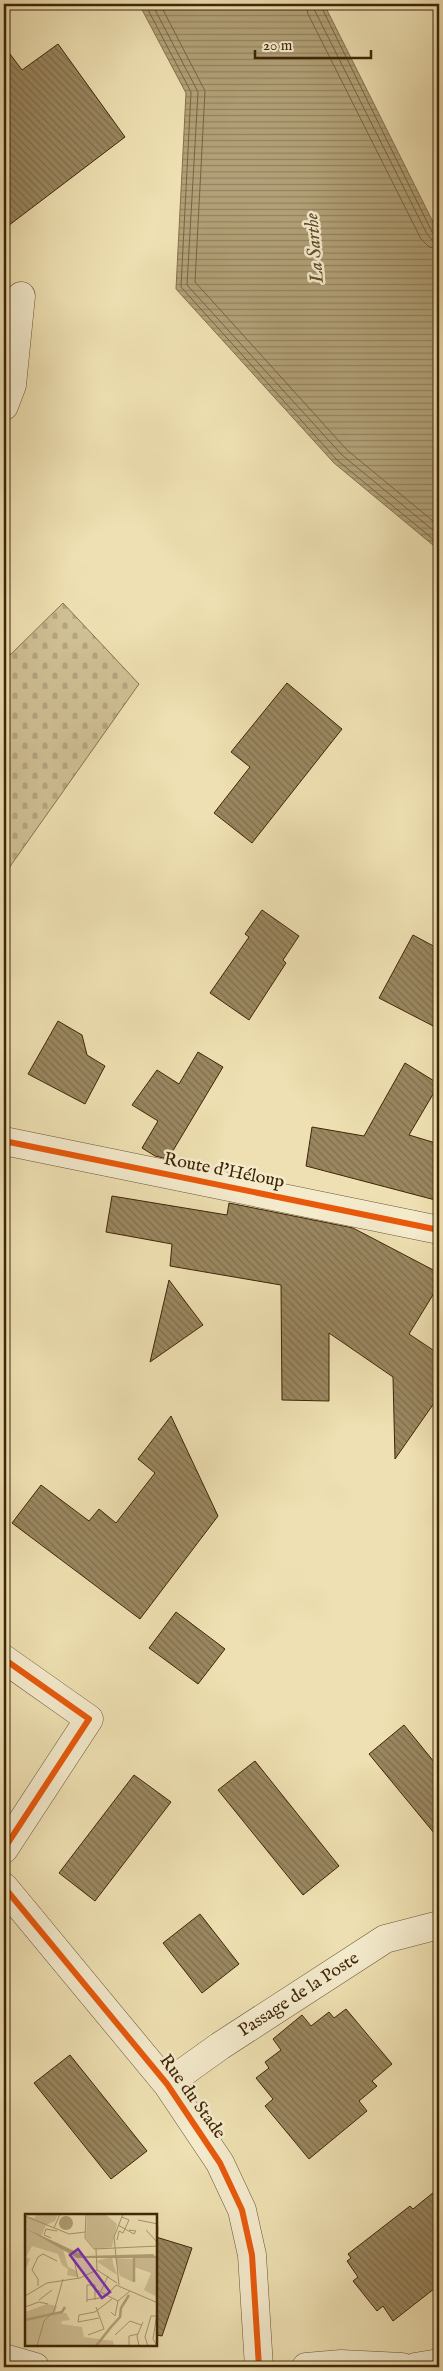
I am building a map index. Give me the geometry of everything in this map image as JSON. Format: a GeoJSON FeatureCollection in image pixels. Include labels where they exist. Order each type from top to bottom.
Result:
{"type":"FeatureCollection","features":[{"type":"Feature","properties":{"kind":"street"},"geometry":{"type":"LineString","coordinates":[[4,406],[12,385],[21,296]]}},
{"type":"Feature","properties":{"kind":"street","name":"Route d'Héloup"},"geometry":{"type":"LineString","coordinates":[[4,1141],[439,1230]]}},
{"type":"Feature","properties":{"kind":"street"},"geometry":{"type":"LineString","coordinates":[[4,1659],[88,1719],[4,1849]]}},
{"type":"Feature","properties":{"kind":"street","name":"Rue du Stade"},"geometry":{"type":"LineString","coordinates":[[4,1887],[167,2084],[220,2163],[242,2210],[252,2255],[259,2367]]}},
{"type":"Feature","properties":{"kind":"street","name":"Passage de la Poste"},"geometry":{"type":"LineString","coordinates":[[167,2084],[220,2046],[385,1939],[439,1925]]}},
{"type":"Feature","properties":{"kind":"street"},"geometry":{"type":"LineString","coordinates":[[4,2358],[35,2367]]}},
{"type":"Feature","properties":{"kind":"street"},"geometry":{"type":"LineString","coordinates":[[306,2367],[341,2364],[402,2367]]}},
{"type":"Feature","properties":{"kind":"street"},"geometry":{"type":"LineString","coordinates":[[415,2367],[439,2364]]}},
{"type":"Feature","properties":{"kind":"green space"},"geometry":{"type":"Polygon","coordinates":[[[63,603],[139,684],[4,875],[4,661],[63,603]]]}},
{"type":"Feature","properties":{"kind":"water","name":"La Sarthe"},"geometry":{"type":"Polygon","coordinates":[[[139,4],[324,4],[439,234],[439,550],[334,463],[176,289],[186,93],[139,4]]]}},
{"type":"Feature","properties":{"kind":"building"},"geometry":{"type":"Polygon","coordinates":[[[58,44],[125,137],[4,229],[4,46],[22,70],[58,44]]]}},
{"type":"Feature","properties":{"kind":"building"},"geometry":{"type":"Polygon","coordinates":[[[287,683],[342,729],[252,843],[214,813],[250,767],[231,752],[287,683]]]}},
{"type":"Feature","properties":{"kind":"building"},"geometry":{"type":"Polygon","coordinates":[[[262,910],[299,936],[283,960],[286,963],[249,1020],[210,993],[249,937],[245,934],[262,910]]]}},
{"type":"Feature","properties":{"kind":"building"},"geometry":{"type":"Polygon","coordinates":[[[413,935],[439,949],[439,1029],[379,998],[413,935]]]}},
{"type":"Feature","properties":{"kind":"building"},"geometry":{"type":"Polygon","coordinates":[[[58,1021],[82,1035],[87,1055],[105,1066],[85,1104],[28,1074],[58,1021]]]}},
{"type":"Feature","properties":{"kind":"building"},"geometry":{"type":"Polygon","coordinates":[[[198,1052],[223,1067],[168,1159],[155,1156],[142,1148],[158,1121],[132,1105],[157,1070],[179,1084],[198,1052]]]}},
{"type":"Feature","properties":{"kind":"building"},"geometry":{"type":"Polygon","coordinates":[[[405,1063],[439,1084],[409,1135],[439,1144],[439,1201],[306,1166],[312,1127],[364,1136],[405,1063]]]}},
{"type":"Feature","properties":{"kind":"building"},"geometry":{"type":"Polygon","coordinates":[[[112,1196],[227,1215],[229,1203],[353,1228],[439,1273],[439,1285],[409,1334],[439,1354],[439,1396],[395,1459],[393,1377],[329,1333],[329,1401],[282,1400],[281,1285],[170,1266],[172,1244],[106,1232],[112,1196]]]}},
{"type":"Feature","properties":{"kind":"building"},"geometry":{"type":"Polygon","coordinates":[[[169,1280],[203,1325],[150,1362],[169,1280]]]}},
{"type":"Feature","properties":{"kind":"building"},"geometry":{"type":"Polygon","coordinates":[[[171,1416],[218,1516],[140,1619],[12,1523],[41,1485],[89,1521],[99,1509],[116,1523],[155,1473],[138,1459],[171,1416]]]}},
{"type":"Feature","properties":{"kind":"building"},"geometry":{"type":"Polygon","coordinates":[[[176,1612],[225,1649],[198,1684],[149,1648],[176,1612]]]}},
{"type":"Feature","properties":{"kind":"building"},"geometry":{"type":"Polygon","coordinates":[[[404,1725],[439,1768],[439,1839],[369,1754],[404,1725]]]}},
{"type":"Feature","properties":{"kind":"building"},"geometry":{"type":"Polygon","coordinates":[[[255,1761],[339,1866],[303,1895],[218,1790],[255,1761]]]}},
{"type":"Feature","properties":{"kind":"building"},"geometry":{"type":"Polygon","coordinates":[[[134,1775],[171,1802],[95,1901],[59,1873],[134,1775]]]}},
{"type":"Feature","properties":{"kind":"building"},"geometry":{"type":"Polygon","coordinates":[[[200,1914],[239,1964],[202,1993],[163,1943],[200,1914]]]}},
{"type":"Feature","properties":{"kind":"building"},"geometry":{"type":"Polygon","coordinates":[[[346,2009],[392,2064],[372,2081],[377,2086],[359,2101],[367,2111],[309,2159],[265,2106],[273,2099],[256,2078],[269,2068],[265,2062],[281,2050],[273,2039],[302,2015],[311,2026],[329,2012],[334,2018],[346,2009]]]}},
{"type":"Feature","properties":{"kind":"building"},"geometry":{"type":"Polygon","coordinates":[[[70,2055],[147,2151],[111,2179],[34,2083],[70,2055]]]}},
{"type":"Feature","properties":{"kind":"building"},"geometry":{"type":"Polygon","coordinates":[[[439,2188],[439,2285],[393,2321],[383,2306],[377,2311],[353,2281],[358,2277],[347,2261],[351,2258],[348,2254],[410,2206],[413,2209],[439,2188]]]}},
{"type":"Feature","properties":{"kind":"building"},"geometry":{"type":"Polygon","coordinates":[[[158,2238],[192,2248],[162,2336],[158,2335],[158,2238]]]}},
{"type":"Feature","properties":{"kind":"cycle path"},"geometry":{"type":"LineString","coordinates":[[4,1141],[439,1230]]}},
{"type":"Feature","properties":{"kind":"cycle path"},"geometry":{"type":"LineString","coordinates":[[4,1659],[89,1719],[4,1849]]}},
{"type":"Feature","properties":{"kind":"cycle path"},"geometry":{"type":"LineString","coordinates":[[4,1887],[167,2084],[220,2163],[242,2210],[252,2255],[259,2367]]}}]}
